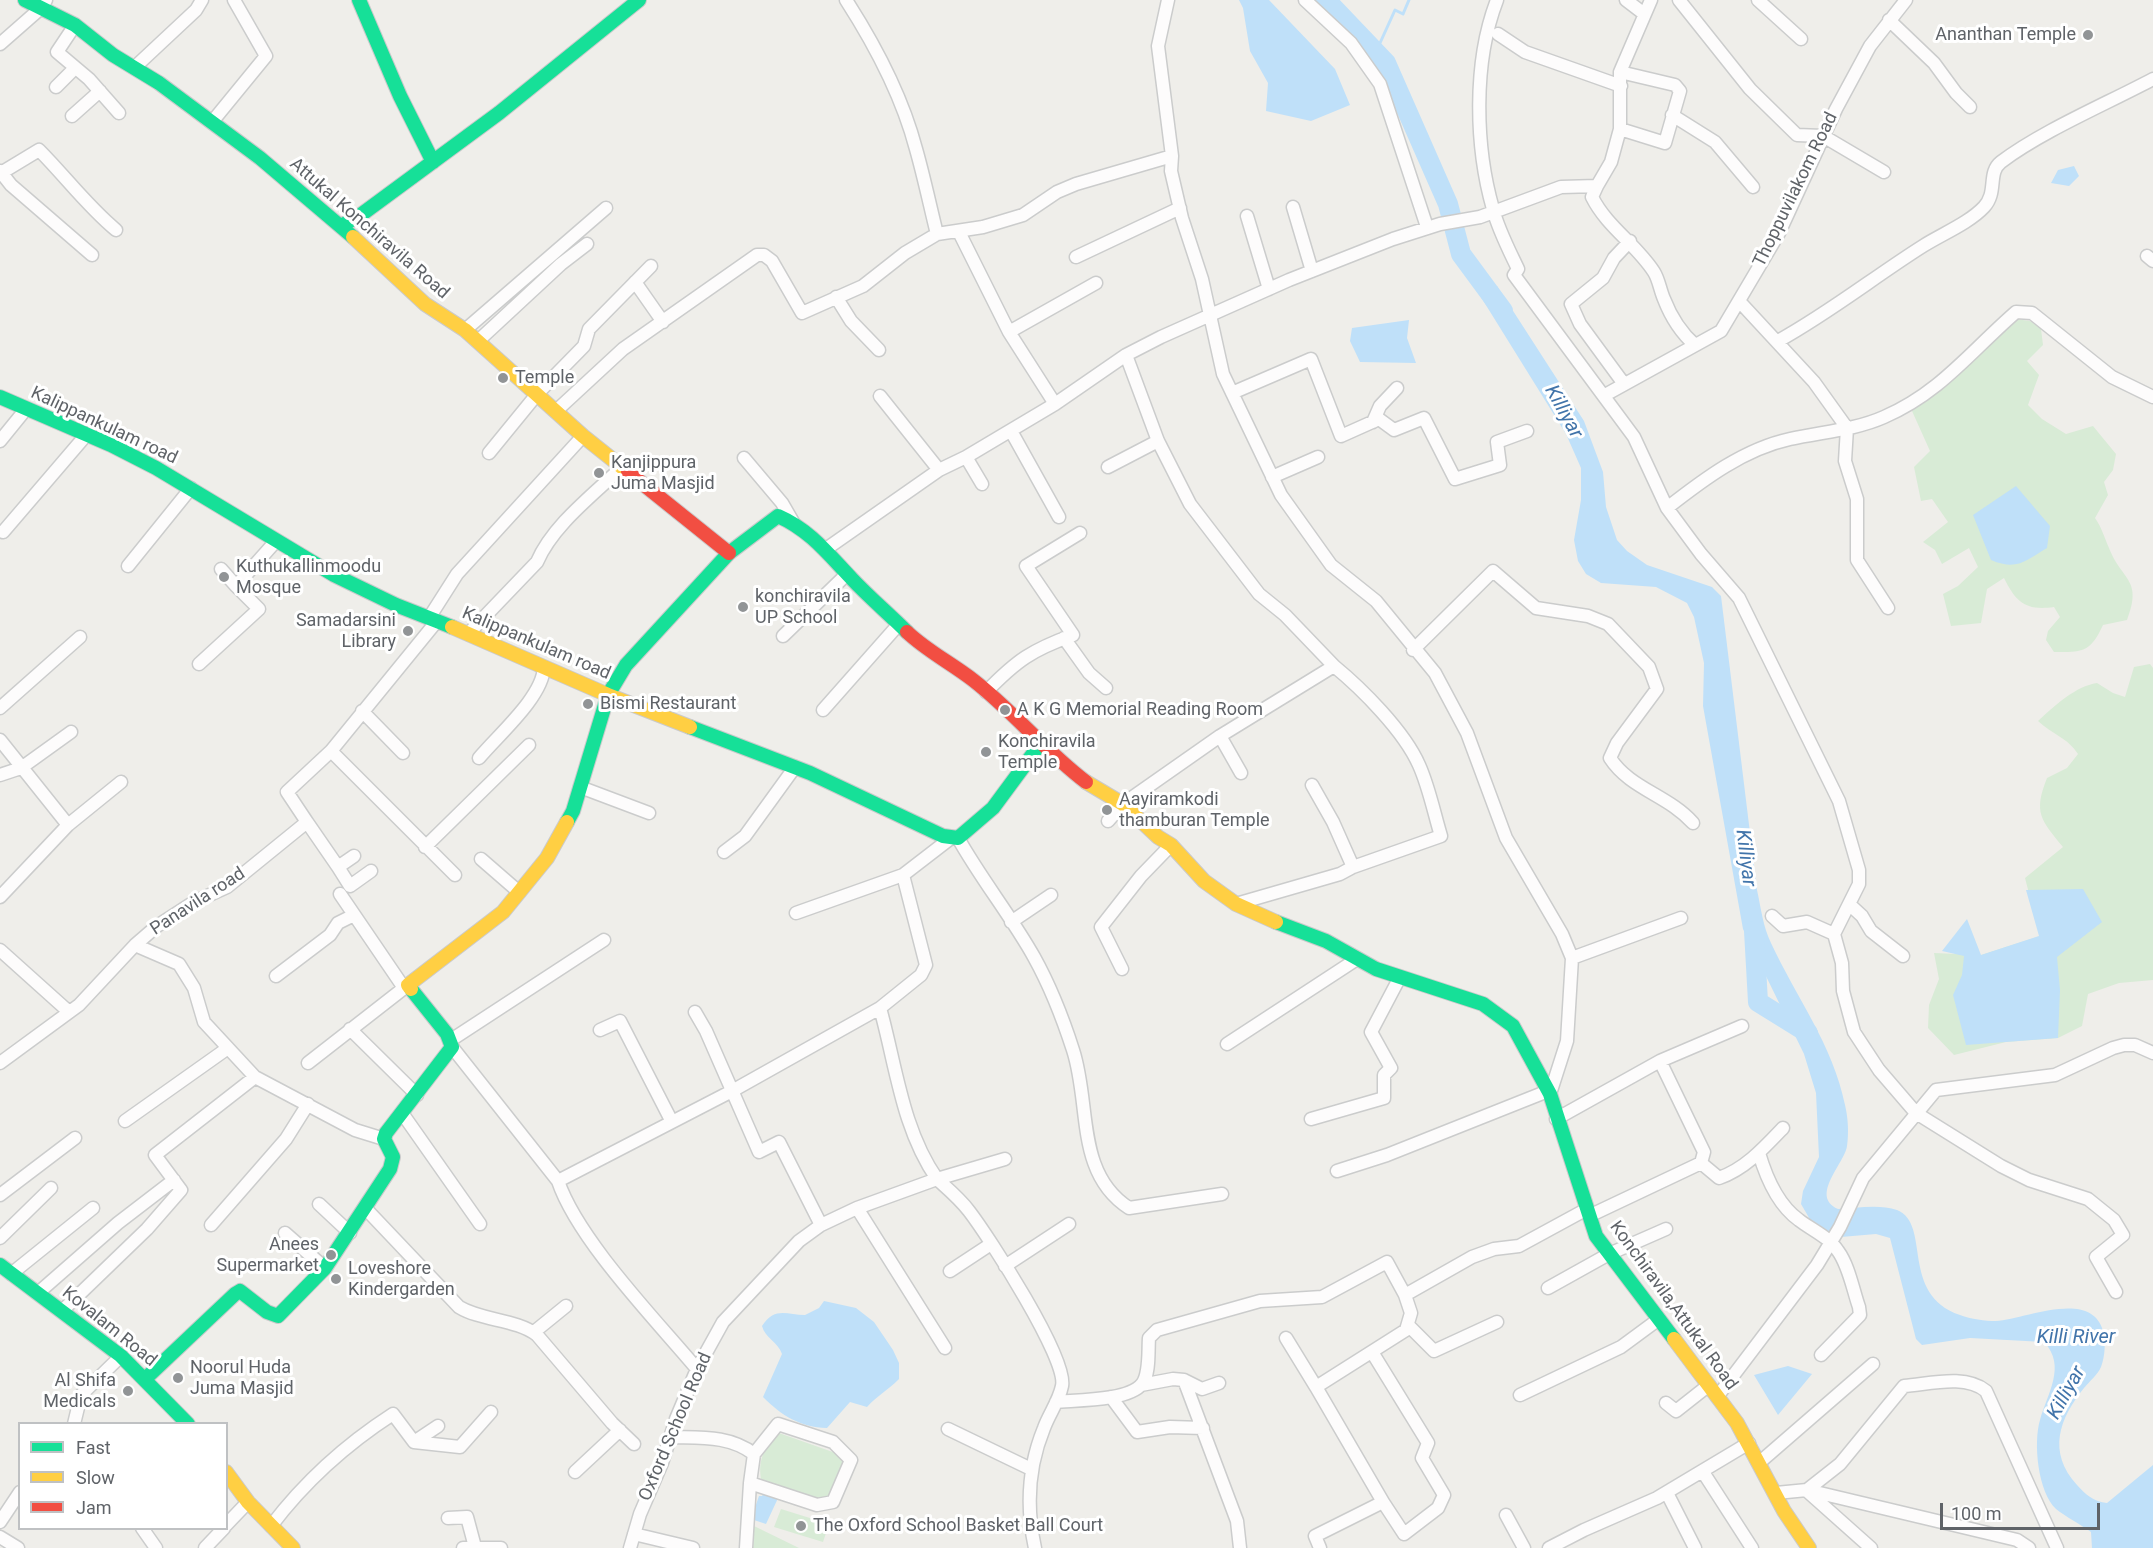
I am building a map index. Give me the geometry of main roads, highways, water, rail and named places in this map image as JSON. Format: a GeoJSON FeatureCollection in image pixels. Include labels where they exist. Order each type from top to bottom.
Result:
{"type":"FeatureCollection","features":[{"type":"Feature","properties":{"kind":"water"},"geometry":{"type":"Polygon","coordinates":[[[1239,0],[1269,0],[1335,69],[1350,105],[1311,121],[1266,111],[1268,83],[1250,51],[1243,8],[1239,0]]]}},
{"type":"Feature","properties":{"kind":"water"},"geometry":{"type":"Polygon","coordinates":[[[2074,166],[2079,176],[2069,186],[2051,183],[2058,170],[2074,166]]]}},
{"type":"Feature","properties":{"kind":"water","name":"Killi River"},"geometry":{"type":"Polygon","coordinates":[[[1497,286],[1584,421],[1603,472],[1606,507],[1617,540],[1627,551],[1647,565],[1712,587],[1721,596],[1757,890],[1764,924],[1768,937],[1832,1062],[1846,1110],[1847,1146],[1828,1188],[1827,1196],[1830,1203],[1838,1209],[1890,1208],[1897,1210],[1907,1218],[1913,1229],[1922,1276],[1929,1292],[1941,1305],[1960,1315],[1978,1320],[1996,1321],[2056,1309],[2071,1309],[2085,1311],[2096,1318],[2104,1335],[2105,1349],[2101,1367],[2068,1412],[2060,1436],[2059,1448],[2068,1473],[2077,1485],[2094,1499],[2107,1503],[2153,1465],[2153,1548],[2092,1548],[2091,1532],[2056,1509],[2050,1501],[2041,1479],[2037,1454],[2040,1420],[2055,1370],[2051,1351],[2044,1342],[1970,1338],[1922,1345],[1916,1339],[1890,1238],[1876,1234],[1841,1237],[1825,1234],[1815,1228],[1801,1204],[1803,1191],[1819,1157],[1816,1093],[1804,1054],[1743,929],[1703,706],[1704,663],[1694,617],[1687,603],[1656,587],[1601,583],[1586,574],[1578,561],[1574,540],[1581,500],[1581,468],[1566,434],[1479,294],[1497,286]]]}},
{"type":"Feature","properties":{"kind":"water"},"geometry":{"type":"Polygon","coordinates":[[[1409,320],[1407,338],[1416,363],[1360,362],[1350,341],[1352,328],[1409,320]]]}},
{"type":"Feature","properties":{"kind":"water"},"geometry":{"type":"Polygon","coordinates":[[[2016,486],[2050,526],[2047,548],[2021,563],[2008,565],[1991,560],[1973,515],[2016,486]]]}},
{"type":"Feature","properties":{"kind":"water"},"geometry":{"type":"Polygon","coordinates":[[[2083,889],[2102,922],[2057,957],[2060,990],[2058,1038],[1966,1045],[1953,995],[1962,975],[1964,956],[1942,951],[1967,919],[1981,955],[2039,936],[2026,890],[2083,889]]]}},
{"type":"Feature","properties":{"kind":"water"},"geometry":{"type":"Polygon","coordinates":[[[824,1301],[856,1308],[874,1322],[899,1363],[899,1379],[895,1383],[867,1407],[850,1402],[827,1428],[800,1423],[777,1410],[763,1397],[782,1354],[762,1326],[777,1314],[805,1315],[819,1308],[824,1301]]]}},
{"type":"Feature","properties":{"kind":"water"},"geometry":{"type":"Polygon","coordinates":[[[1788,1366],[1812,1374],[1778,1415],[1754,1375],[1788,1366]]]}},
{"type":"Feature","properties":{"kind":"water"},"geometry":{"type":"Polygon","coordinates":[[[765,1490],[779,1496],[766,1524],[751,1519],[759,1496],[762,1496],[765,1490]]]}},
{"type":"Feature","properties":{"kind":"waterway","name":"Killiyar"},"geometry":{"type":"LineString","coordinates":[[1326,0],[1386,63],[1448,204],[1461,254],[1503,311]]}},
{"type":"Feature","properties":{"kind":"waterway"},"geometry":{"type":"LineString","coordinates":[[1375,54],[1395,10],[1403,14],[1409,0]]}},
{"type":"Feature","properties":{"kind":"waterway","name":"Killiyar"},"geometry":{"type":"LineString","coordinates":[[1754,931],[1758,1002],[1808,1033]]}},
{"type":"Feature","properties":{"kind":"place","name":"Ananthan Temple"},"geometry":{"type":"Point","coordinates":[2088,35]}},
{"type":"Feature","properties":{"kind":"place","name":"Temple"},"geometry":{"type":"Point","coordinates":[503,378]}},
{"type":"Feature","properties":{"kind":"place","name":"Kanjippura Juma Masjid"},"geometry":{"type":"Point","coordinates":[599,473]}},
{"type":"Feature","properties":{"kind":"place","name":"Kuthukallinmoodu Mosque"},"geometry":{"type":"Point","coordinates":[224,577]}},
{"type":"Feature","properties":{"kind":"place","name":"konchiravila UP School"},"geometry":{"type":"Point","coordinates":[743,607]}},
{"type":"Feature","properties":{"kind":"place","name":"Samadarsini Library"},"geometry":{"type":"Point","coordinates":[408,631]}},
{"type":"Feature","properties":{"kind":"place","name":"Bismi Restaurant"},"geometry":{"type":"Point","coordinates":[588,704]}},
{"type":"Feature","properties":{"kind":"place","name":"A K G Memorial Reading Room"},"geometry":{"type":"Point","coordinates":[1005,710]}},
{"type":"Feature","properties":{"kind":"place","name":"Konchiravila Temple"},"geometry":{"type":"Point","coordinates":[986,752]}},
{"type":"Feature","properties":{"kind":"place","name":"Aayiramkodi thamburan Temple"},"geometry":{"type":"Point","coordinates":[1107,810]}},
{"type":"Feature","properties":{"kind":"place","name":"Anees Supermarket"},"geometry":{"type":"Point","coordinates":[331,1255]}},
{"type":"Feature","properties":{"kind":"place","name":"Loveshore Kindergarden"},"geometry":{"type":"Point","coordinates":[336,1279]}},
{"type":"Feature","properties":{"kind":"place","name":"Noorul Huda Juma Masjid"},"geometry":{"type":"Point","coordinates":[178,1378]}},
{"type":"Feature","properties":{"kind":"place","name":"Al Shifa Medicals"},"geometry":{"type":"Point","coordinates":[128,1391]}},
{"type":"Feature","properties":{"kind":"place","name":"The Oxford School Basket Ball Court"},"geometry":{"type":"Point","coordinates":[801,1526]}}]}
